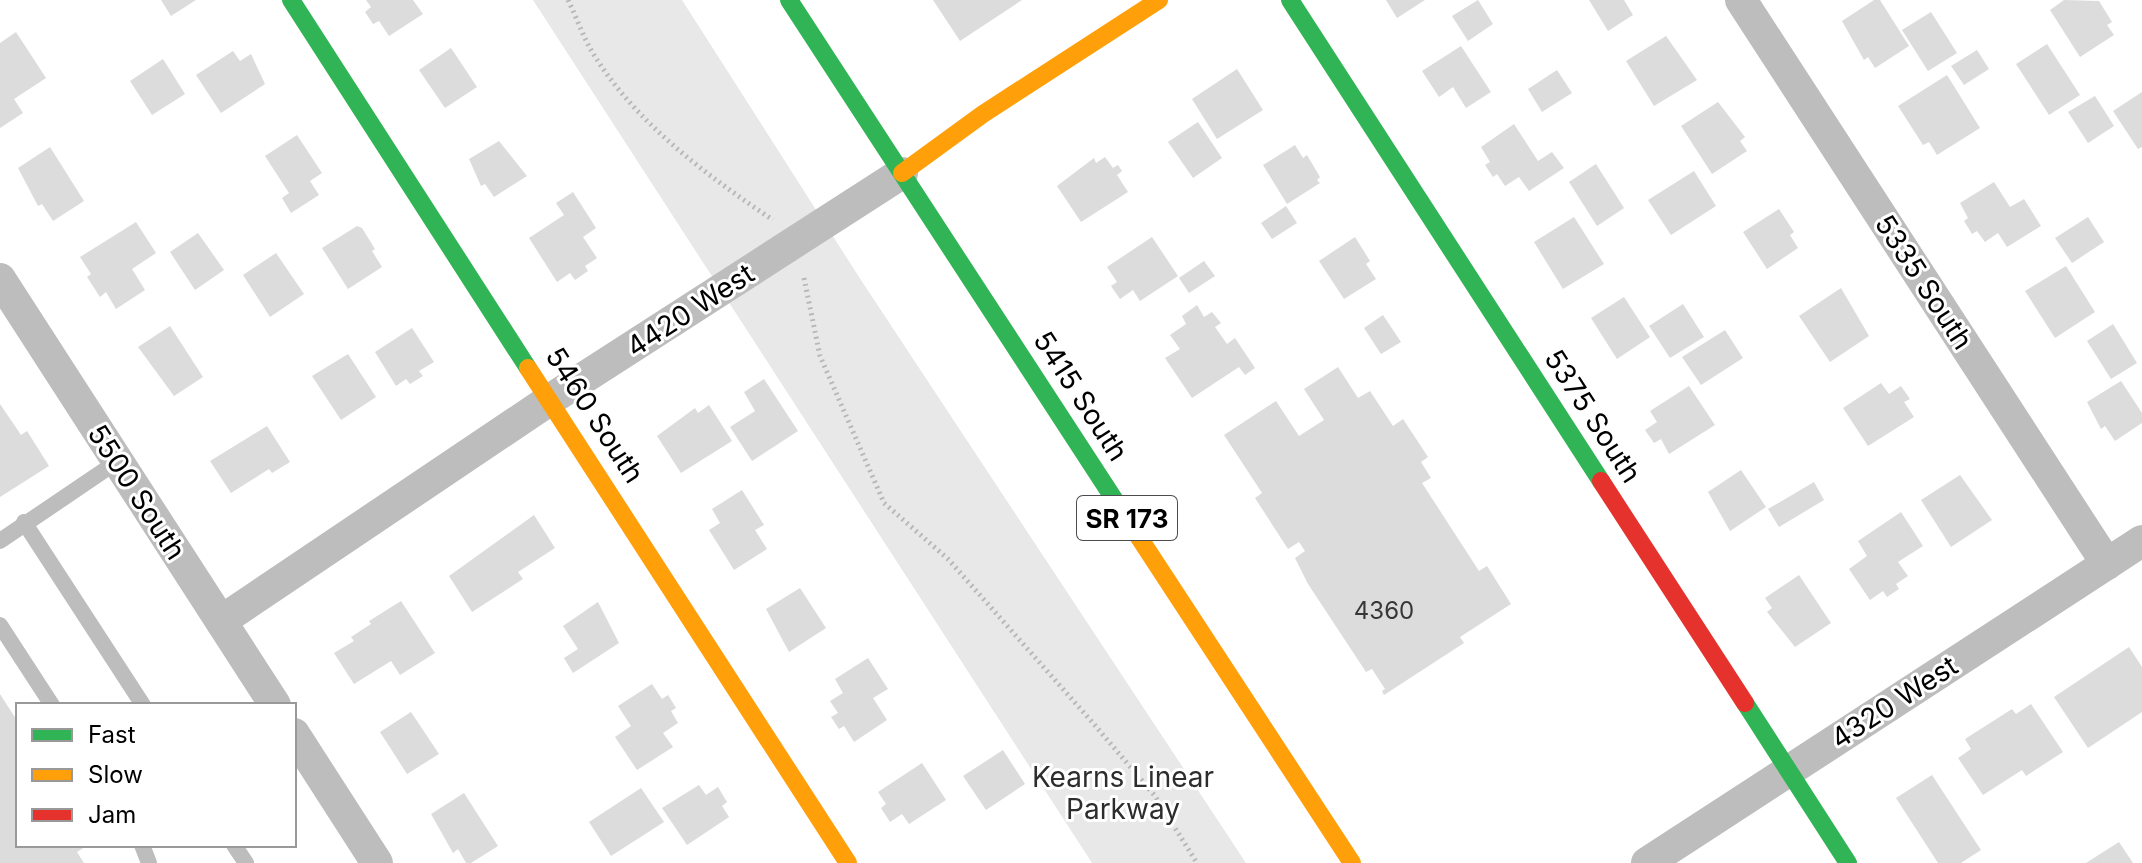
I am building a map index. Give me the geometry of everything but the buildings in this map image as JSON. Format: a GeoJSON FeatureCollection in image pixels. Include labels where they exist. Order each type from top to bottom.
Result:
{"type":"FeatureCollection","features":[{"type":"Feature","properties":{"kind":"street","name":"5460 South"},"geometry":{"type":"LineString","coordinates":[[291,0],[848,863]]}},
{"type":"Feature","properties":{"kind":"street","name":"5415 South"},"geometry":{"type":"LineString","coordinates":[[789,0],[1352,863]]}},
{"type":"Feature","properties":{"kind":"street","name":"4420 West"},"geometry":{"type":"LineString","coordinates":[[221,621],[551,399],[902,173],[983,114],[1159,0]]}},
{"type":"Feature","properties":{"kind":"street","name":"5375 South"},"geometry":{"type":"LineString","coordinates":[[1290,0],[1848,863]]}},
{"type":"Feature","properties":{"kind":"street","name":"5335 South"},"geometry":{"type":"LineString","coordinates":[[1741,0],[2107,564]]}},
{"type":"Feature","properties":{"kind":"street","name":"5500 South"},"geometry":{"type":"LineString","coordinates":[[0,279],[274,703]]}},
{"type":"Feature","properties":{"kind":"street","name":"4320 West"},"geometry":{"type":"LineString","coordinates":[[1647,863],[2142,541]]}},
{"type":"Feature","properties":{"kind":"street"},"geometry":{"type":"LineString","coordinates":[[296,737],[377,863]]}},
{"type":"Feature","properties":{"kind":"lane"},"geometry":{"type":"LineString","coordinates":[[0,541],[118,461]]}},
{"type":"Feature","properties":{"kind":"lane"},"geometry":{"type":"LineString","coordinates":[[24,522],[142,703]]}},
{"type":"Feature","properties":{"kind":"lane"},"geometry":{"type":"LineString","coordinates":[[0,625],[51,703]]}},
{"type":"Feature","properties":{"kind":"path"},"geometry":{"type":"LineString","coordinates":[[568,0],[591,49],[620,91],[709,177],[773,220]]}},
{"type":"Feature","properties":{"kind":"path"},"geometry":{"type":"LineString","coordinates":[[804,278],[820,356],[884,503],[948,559],[1093,723],[1155,796],[1197,863]]}},
{"type":"Feature","properties":{"kind":"green space","name":"Kearns Linear Parkway"},"geometry":{"type":"Polygon","coordinates":[[[533,0],[682,0],[859,277],[1246,863],[1092,863],[533,0]]]}},
{"type":"Feature","properties":{"kind":"traffic: fast"},"geometry":{"type":"LineString","coordinates":[[291,0],[528,368]]}},
{"type":"Feature","properties":{"kind":"traffic: fast"},"geometry":{"type":"LineString","coordinates":[[789,0],[1129,522]]}},
{"type":"Feature","properties":{"kind":"traffic: fast"},"geometry":{"type":"LineString","coordinates":[[1290,0],[1601,481]]}},
{"type":"Feature","properties":{"kind":"traffic: fast"},"geometry":{"type":"LineString","coordinates":[[1745,703],[1848,863]]}},
{"type":"Feature","properties":{"kind":"traffic: slow"},"geometry":{"type":"LineString","coordinates":[[902,173],[983,114],[1159,0]]}},
{"type":"Feature","properties":{"kind":"traffic: slow"},"geometry":{"type":"LineString","coordinates":[[528,368],[848,863]]}},
{"type":"Feature","properties":{"kind":"traffic: slow"},"geometry":{"type":"LineString","coordinates":[[1129,522],[1352,863]]}},
{"type":"Feature","properties":{"kind":"traffic: jam"},"geometry":{"type":"LineString","coordinates":[[1601,481],[1745,703]]}}]}
